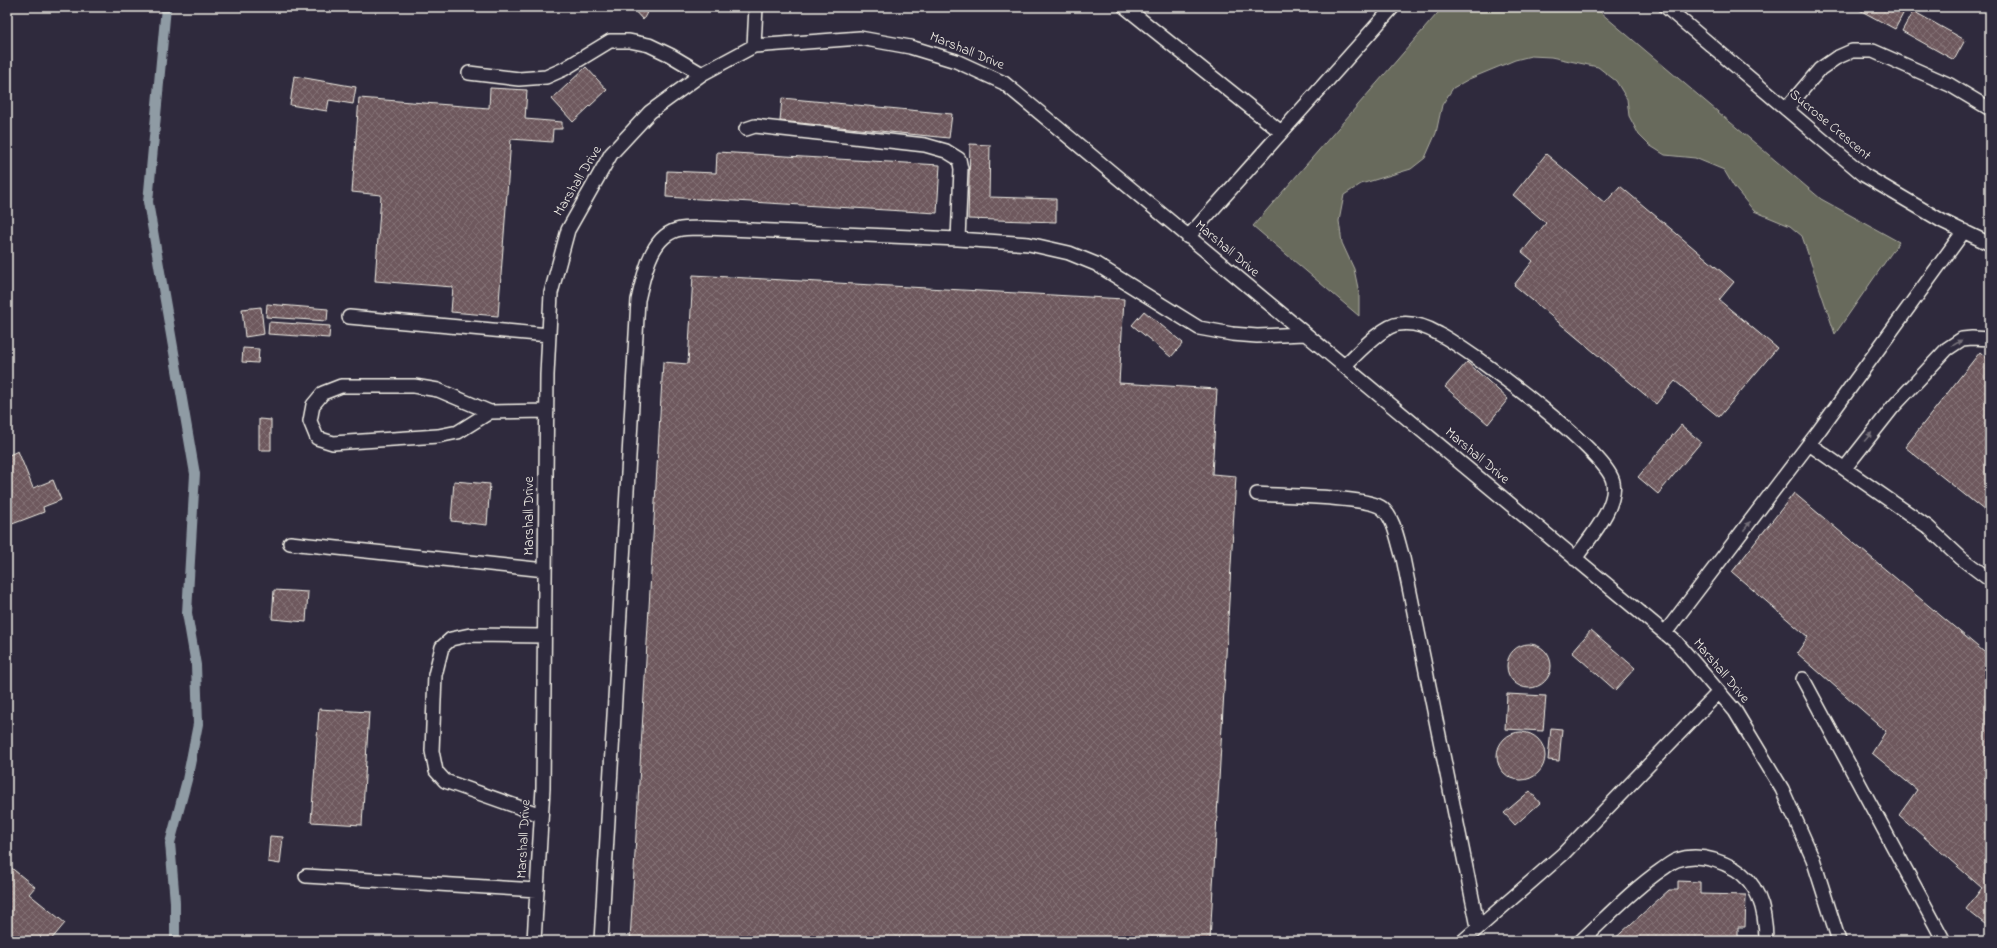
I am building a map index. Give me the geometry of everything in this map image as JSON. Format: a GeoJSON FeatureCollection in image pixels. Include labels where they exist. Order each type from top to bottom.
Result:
{"type":"FeatureCollection","features":[{"type":"Feature","properties":{"kind":"lane"},"geometry":{"type":"LineString","coordinates":[[754,46],[756,7]]}},
{"type":"Feature","properties":{"kind":"lane"},"geometry":{"type":"LineString","coordinates":[[1125,7],[1281,132]]}},
{"type":"Feature","properties":{"kind":"lane"},"geometry":{"type":"LineString","coordinates":[[1188,237],[1393,7]]}},
{"type":"Feature","properties":{"kind":"lane","name":"Sucrose Crescent"},"geometry":{"type":"LineString","coordinates":[[1666,7],[1864,175],[1942,221],[1990,244]]}},
{"type":"Feature","properties":{"kind":"lane","name":"Marshall Drive"},"geometry":{"type":"LineString","coordinates":[[534,941],[541,815],[547,411],[551,293],[568,230],[611,154],[650,112],[702,74],[754,46],[860,38],[910,47],[956,61],[1004,83],[1677,643],[1735,711],[1782,789],[1813,859],[1839,941]]}},
{"type":"Feature","properties":{"kind":"lane"},"geometry":{"type":"LineString","coordinates":[[469,74],[519,79],[546,77],[564,69],[610,41],[629,41],[649,45],[670,54],[702,74]]}},
{"type":"Feature","properties":{"kind":"lane"},"geometry":{"type":"LineString","coordinates":[[1786,109],[1820,69],[1836,58],[1852,51],[1873,51],[1950,85],[1990,109]]}},
{"type":"Feature","properties":{"kind":"lane"},"geometry":{"type":"LineString","coordinates":[[746,129],[755,126],[924,145],[946,151],[959,159],[961,169],[958,239]]}},
{"type":"Feature","properties":{"kind":"lane"},"geometry":{"type":"LineString","coordinates":[[601,941],[638,300],[646,270],[655,248],[666,235],[680,229],[706,228],[958,239],[1029,244],[1069,253],[1096,264],[1199,328],[1232,334],[1257,336],[1304,334]]}},
{"type":"Feature","properties":{"kind":"lane"},"geometry":{"type":"LineString","coordinates":[[1665,633],[1809,444],[1964,231]]}},
{"type":"Feature","properties":{"kind":"lane"},"geometry":{"type":"LineString","coordinates":[[349,317],[549,335]]}},
{"type":"Feature","properties":{"kind":"lane"},"geometry":{"type":"LineString","coordinates":[[1344,366],[1380,333],[1397,324],[1415,324],[1439,333],[1476,356],[1549,413],[1606,466],[1613,480],[1614,496],[1609,509],[1575,558]]}},
{"type":"Feature","properties":{"kind":"lane"},"geometry":{"type":"LineString","coordinates":[[1844,468],[1893,407],[1947,349],[1962,340],[1972,338],[1990,339]]}},
{"type":"Feature","properties":{"kind":"lane"},"geometry":{"type":"LineString","coordinates":[[490,412],[458,432],[438,436],[333,443],[317,438],[310,421],[313,405],[323,392],[341,386],[414,386],[438,390],[490,412],[547,411]]}},
{"type":"Feature","properties":{"kind":"lane"},"geometry":{"type":"LineString","coordinates":[[1809,444],[1928,527],[1961,558],[1990,580]]}},
{"type":"Feature","properties":{"kind":"lane"},"geometry":{"type":"LineString","coordinates":[[1257,494],[1363,502],[1382,507],[1392,521],[1403,558],[1478,927]]}},
{"type":"Feature","properties":{"kind":"lane"},"geometry":{"type":"LineString","coordinates":[[290,543],[545,570]]}},
{"type":"Feature","properties":{"kind":"lane"},"geometry":{"type":"LineString","coordinates":[[541,815],[445,781],[436,771],[432,751],[435,675],[442,647],[451,639],[470,635],[544,636]]}},
{"type":"Feature","properties":{"kind":"lane"},"geometry":{"type":"LineString","coordinates":[[1803,680],[1944,941]]}},
{"type":"Feature","properties":{"kind":"lane"},"geometry":{"type":"LineString","coordinates":[[1463,941],[1563,854],[1719,692]]}},
{"type":"Feature","properties":{"kind":"lane"},"geometry":{"type":"LineString","coordinates":[[1581,941],[1651,878],[1676,860],[1691,857],[1710,857],[1744,874],[1758,894],[1766,923],[1766,941]]}},
{"type":"Feature","properties":{"kind":"lane"},"geometry":{"type":"LineString","coordinates":[[306,876],[537,890]]}},
{"type":"Feature","properties":{"kind":"green space"},"geometry":{"type":"Polygon","coordinates":[[[1443,7],[1594,7],[1821,199],[1899,242],[1835,334],[1802,236],[1790,226],[1754,211],[1734,187],[1724,170],[1695,158],[1665,155],[1649,145],[1639,135],[1629,116],[1627,99],[1616,81],[1598,67],[1551,57],[1531,56],[1515,60],[1469,79],[1453,88],[1442,105],[1436,133],[1425,158],[1411,169],[1361,184],[1344,195],[1339,221],[1342,243],[1354,269],[1359,293],[1359,316],[1253,226],[1443,7]]]}},
{"type":"Feature","properties":{"kind":"building"},"geometry":{"type":"Polygon","coordinates":[[[631,7],[650,7],[643,20],[631,7]]]}},
{"type":"Feature","properties":{"kind":"building"},"geometry":{"type":"Polygon","coordinates":[[[1854,7],[1900,7],[1905,10],[1895,29],[1854,7]]]}},
{"type":"Feature","properties":{"kind":"building"},"geometry":{"type":"Polygon","coordinates":[[[1913,11],[1965,40],[1954,60],[1902,31],[1913,11]]]}},
{"type":"Feature","properties":{"kind":"building"},"geometry":{"type":"Polygon","coordinates":[[[586,67],[607,90],[573,122],[552,99],[586,67]]]}},
{"type":"Feature","properties":{"kind":"building"},"geometry":{"type":"Polygon","coordinates":[[[294,76],[356,87],[353,104],[329,100],[327,111],[290,105],[294,76]]]}},
{"type":"Feature","properties":{"kind":"building"},"geometry":{"type":"Polygon","coordinates":[[[490,88],[527,90],[525,119],[562,122],[562,129],[553,129],[552,142],[511,139],[498,316],[451,312],[453,287],[375,281],[381,195],[352,192],[359,98],[489,108],[490,88]]]}},
{"type":"Feature","properties":{"kind":"building"},"geometry":{"type":"Polygon","coordinates":[[[782,98],[952,114],[949,138],[780,121],[782,98]]]}},
{"type":"Feature","properties":{"kind":"building"},"geometry":{"type":"Polygon","coordinates":[[[970,144],[990,145],[989,197],[1056,199],[1056,222],[968,219],[970,144]]]}},
{"type":"Feature","properties":{"kind":"building"},"geometry":{"type":"Polygon","coordinates":[[[717,152],[940,165],[937,213],[666,197],[667,171],[716,173],[717,152]]]}},
{"type":"Feature","properties":{"kind":"building"},"geometry":{"type":"Polygon","coordinates":[[[1546,154],[1605,203],[1620,186],[1734,282],[1719,300],[1777,348],[1719,417],[1675,381],[1656,404],[1514,285],[1533,261],[1522,252],[1546,223],[1513,195],[1546,154]]]}},
{"type":"Feature","properties":{"kind":"building"},"geometry":{"type":"Polygon","coordinates":[[[693,275],[1124,299],[1119,383],[1217,389],[1212,474],[1236,476],[1210,941],[630,941],[663,362],[688,364],[693,275]]]}},
{"type":"Feature","properties":{"kind":"building"},"geometry":{"type":"Polygon","coordinates":[[[267,304],[328,309],[327,321],[266,317],[267,304]]]}},
{"type":"Feature","properties":{"kind":"building"},"geometry":{"type":"Polygon","coordinates":[[[261,307],[264,334],[245,337],[242,309],[261,307]]]}},
{"type":"Feature","properties":{"kind":"building"},"geometry":{"type":"Polygon","coordinates":[[[1144,311],[1183,343],[1171,357],[1132,325],[1144,311]]]}},
{"type":"Feature","properties":{"kind":"building"},"geometry":{"type":"Polygon","coordinates":[[[269,322],[330,326],[329,338],[268,334],[269,322]]]}},
{"type":"Feature","properties":{"kind":"building"},"geometry":{"type":"Polygon","coordinates":[[[243,348],[259,349],[258,363],[242,362],[243,348]]]}},
{"type":"Feature","properties":{"kind":"building"},"geometry":{"type":"Polygon","coordinates":[[[1980,352],[1990,361],[1990,515],[1905,447],[1980,352]]]}},
{"type":"Feature","properties":{"kind":"building"},"geometry":{"type":"Polygon","coordinates":[[[1467,362],[1508,399],[1488,424],[1445,387],[1467,362]]]}},
{"type":"Feature","properties":{"kind":"building"},"geometry":{"type":"Polygon","coordinates":[[[259,419],[271,420],[271,450],[259,450],[259,419]]]}},
{"type":"Feature","properties":{"kind":"building"},"geometry":{"type":"Polygon","coordinates":[[[1681,425],[1701,442],[1658,494],[1638,477],[1681,425]]]}},
{"type":"Feature","properties":{"kind":"building"},"geometry":{"type":"Polygon","coordinates":[[[18,451],[33,488],[53,480],[61,500],[43,507],[44,512],[7,526],[7,456],[18,451]]]}},
{"type":"Feature","properties":{"kind":"building"},"geometry":{"type":"Polygon","coordinates":[[[454,481],[490,484],[487,525],[451,521],[454,481]]]}},
{"type":"Feature","properties":{"kind":"building"},"geometry":{"type":"Polygon","coordinates":[[[1794,493],[1990,657],[1990,928],[1966,909],[1982,888],[1899,815],[1917,790],[1872,753],[1886,731],[1797,653],[1808,637],[1732,572],[1794,493]]]}},
{"type":"Feature","properties":{"kind":"building"},"geometry":{"type":"Polygon","coordinates":[[[274,590],[308,592],[306,622],[272,619],[274,590]]]}},
{"type":"Feature","properties":{"kind":"building"},"geometry":{"type":"Polygon","coordinates":[[[1591,630],[1635,668],[1615,690],[1572,652],[1591,630]]]}},
{"type":"Feature","properties":{"kind":"building"},"geometry":{"type":"Polygon","coordinates":[[[1525,644],[1533,644],[1538,645],[1545,650],[1550,657],[1550,675],[1545,682],[1538,687],[1525,688],[1517,685],[1510,678],[1507,670],[1507,662],[1510,654],[1517,647],[1525,644]]]}},
{"type":"Feature","properties":{"kind":"building"},"geometry":{"type":"Polygon","coordinates":[[[1507,694],[1546,696],[1543,731],[1505,729],[1507,694]]]}},
{"type":"Feature","properties":{"kind":"building"},"geometry":{"type":"Polygon","coordinates":[[[319,709],[369,712],[362,825],[311,822],[319,709]]]}},
{"type":"Feature","properties":{"kind":"building"},"geometry":{"type":"Polygon","coordinates":[[[1551,728],[1562,729],[1559,761],[1548,760],[1551,728]]]}},
{"type":"Feature","properties":{"kind":"building"},"geometry":{"type":"Polygon","coordinates":[[[1516,732],[1526,732],[1538,739],[1545,751],[1545,761],[1538,773],[1526,780],[1516,780],[1508,776],[1501,769],[1497,761],[1497,751],[1501,743],[1508,736],[1516,732]]]}},
{"type":"Feature","properties":{"kind":"building"},"geometry":{"type":"Polygon","coordinates":[[[1530,791],[1540,803],[1515,825],[1504,813],[1530,791]]]}},
{"type":"Feature","properties":{"kind":"building"},"geometry":{"type":"Polygon","coordinates":[[[270,836],[283,837],[280,864],[268,862],[270,836]]]}},
{"type":"Feature","properties":{"kind":"building"},"geometry":{"type":"Polygon","coordinates":[[[9,866],[35,887],[29,894],[65,923],[50,941],[7,941],[7,868],[9,866]]]}},
{"type":"Feature","properties":{"kind":"building"},"geometry":{"type":"Polygon","coordinates":[[[1678,881],[1700,882],[1700,894],[1746,895],[1745,927],[1738,927],[1738,936],[1757,936],[1757,941],[1612,941],[1669,890],[1678,890],[1678,881]]]}},
{"type":"Feature","properties":{"kind":"waterway"},"geometry":{"type":"LineString","coordinates":[[166,7],[148,202],[195,474],[187,613],[196,665],[198,724],[187,780],[170,843],[175,902],[175,941]]}}]}
